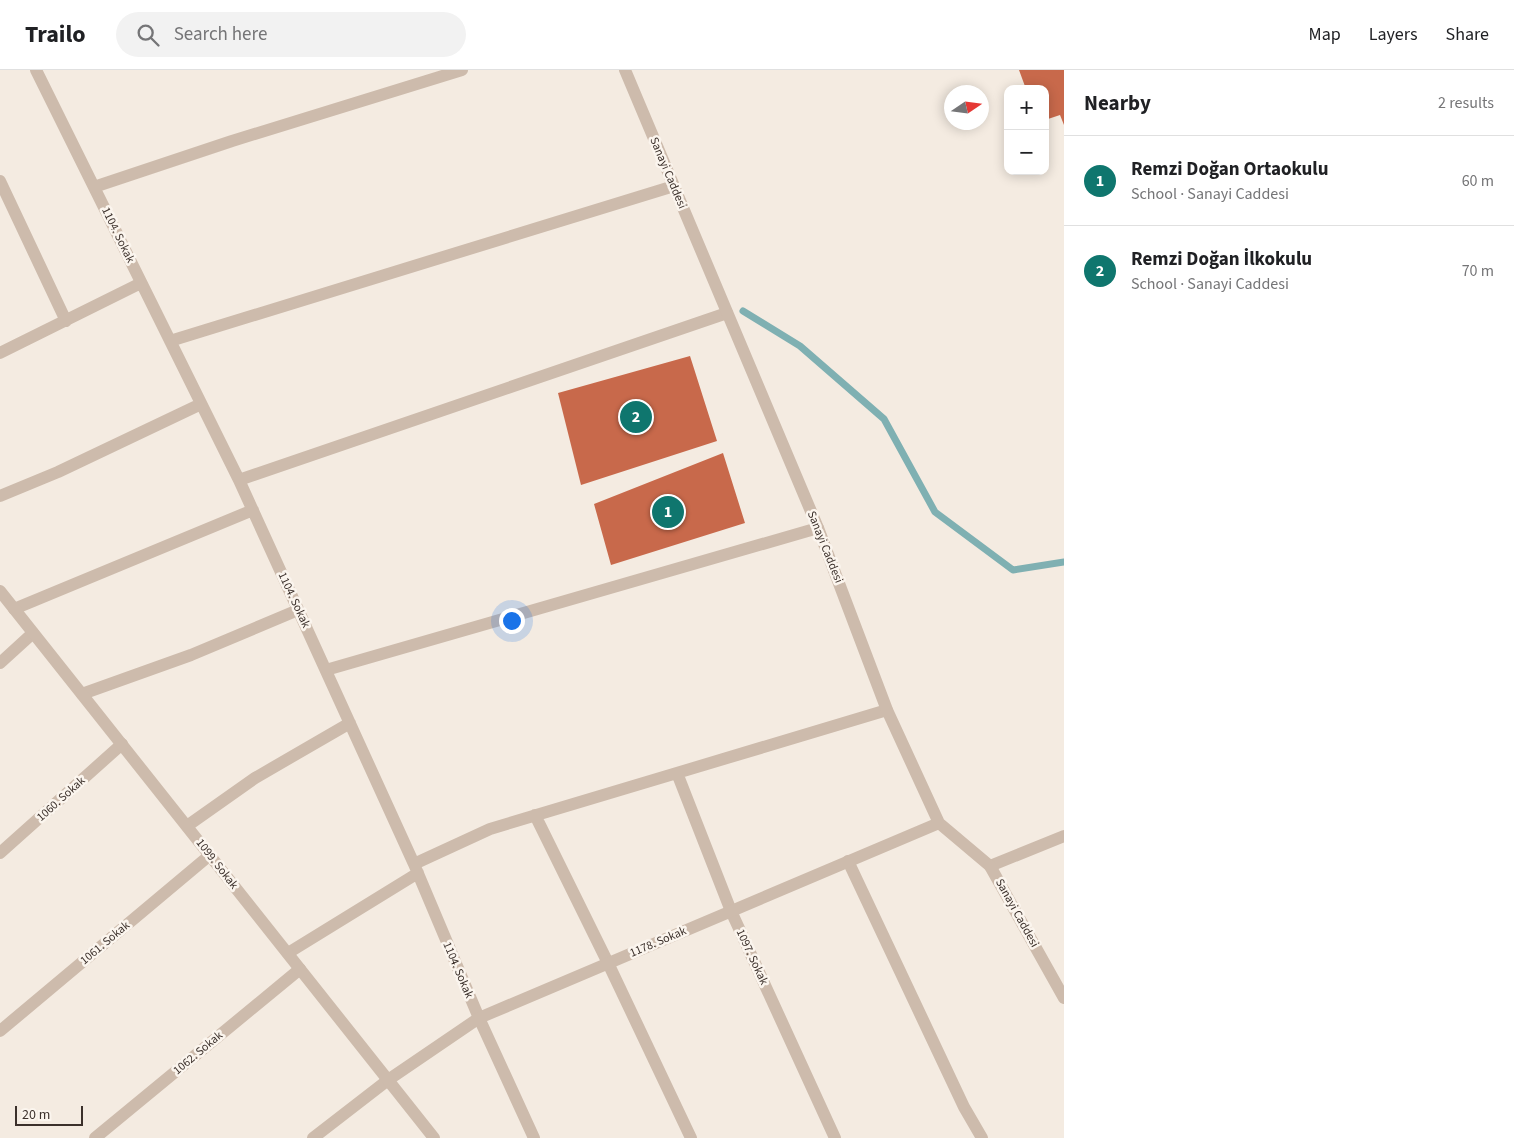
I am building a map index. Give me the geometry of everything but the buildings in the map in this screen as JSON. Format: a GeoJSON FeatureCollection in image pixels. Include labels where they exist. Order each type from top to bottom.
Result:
{"type":"FeatureCollection","features":[{"type":"Feature","properties":{"kind":"street","name":"1104. Sokak"},"geometry":{"type":"LineString","coordinates":[[36,70],[253,510],[416,868],[479,1018],[534,1138]]}},
{"type":"Feature","properties":{"kind":"street"},"geometry":{"type":"LineString","coordinates":[[94,187],[232,141],[462,70]]}},
{"type":"Feature","properties":{"kind":"street","name":"Sanayi Caddesi"},"geometry":{"type":"LineString","coordinates":[[625,70],[818,528],[887,710],[939,823],[990,866],[1064,998]]}},
{"type":"Feature","properties":{"kind":"street"},"geometry":{"type":"LineString","coordinates":[[0,181],[66,321]]}},
{"type":"Feature","properties":{"kind":"street"},"geometry":{"type":"LineString","coordinates":[[170,341],[674,186]]}},
{"type":"Feature","properties":{"kind":"street"},"geometry":{"type":"LineString","coordinates":[[0,353],[141,283]]}},
{"type":"Feature","properties":{"kind":"street"},"geometry":{"type":"LineString","coordinates":[[239,480],[727,313]]}},
{"type":"Feature","properties":{"kind":"street"},"geometry":{"type":"LineString","coordinates":[[0,496],[58,472],[201,404]]}},
{"type":"Feature","properties":{"kind":"street"},"geometry":{"type":"LineString","coordinates":[[14,609],[253,510]]}},
{"type":"Feature","properties":{"kind":"street"},"geometry":{"type":"LineString","coordinates":[[326,670],[818,528]]}},
{"type":"Feature","properties":{"kind":"street","name":"1099. Sokak"},"geometry":{"type":"LineString","coordinates":[[0,591],[434,1138]]}},
{"type":"Feature","properties":{"kind":"street"},"geometry":{"type":"LineString","coordinates":[[82,694],[191,655],[298,610]]}},
{"type":"Feature","properties":{"kind":"street"},"geometry":{"type":"LineString","coordinates":[[0,663],[33,633]]}},
{"type":"Feature","properties":{"kind":"street"},"geometry":{"type":"LineString","coordinates":[[288,953],[416,868],[490,829],[887,710]]}},
{"type":"Feature","properties":{"kind":"street"},"geometry":{"type":"LineString","coordinates":[[187,826],[255,778],[350,723]]}},
{"type":"Feature","properties":{"kind":"street","name":"1060. Sokak"},"geometry":{"type":"LineString","coordinates":[[0,853],[122,744]]}},
{"type":"Feature","properties":{"kind":"street","name":"1097. Sokak"},"geometry":{"type":"LineString","coordinates":[[677,773],[730,911],[835,1138]]}},
{"type":"Feature","properties":{"kind":"street"},"geometry":{"type":"LineString","coordinates":[[535,815],[691,1138]]}},
{"type":"Feature","properties":{"kind":"street","name":"1178. Sokak"},"geometry":{"type":"LineString","coordinates":[[313,1138],[388,1080],[479,1018],[939,823]]}},
{"type":"Feature","properties":{"kind":"street"},"geometry":{"type":"LineString","coordinates":[[990,866],[1064,836]]}},
{"type":"Feature","properties":{"kind":"street","name":"1061. Sokak"},"geometry":{"type":"LineString","coordinates":[[0,1031],[210,855]]}},
{"type":"Feature","properties":{"kind":"street"},"geometry":{"type":"LineString","coordinates":[[848,861],[964,1106],[982,1138]]}},
{"type":"Feature","properties":{"kind":"street","name":"1062. Sokak"},"geometry":{"type":"LineString","coordinates":[[95,1138],[300,969]]}},
{"type":"Feature","properties":{"kind":"waterway"},"geometry":{"type":"LineString","coordinates":[[743,311],[800,346],[884,419],[935,512],[1013,570],[1064,562]]}},
{"type":"Feature","properties":{"kind":"place","name":"Remzi Doğan İlkokulu"},"geometry":{"type":"Point","coordinates":[636,417]}},
{"type":"Feature","properties":{"kind":"place","name":"Remzi Doğan Ortaokulu"},"geometry":{"type":"Point","coordinates":[668,512]}}]}
